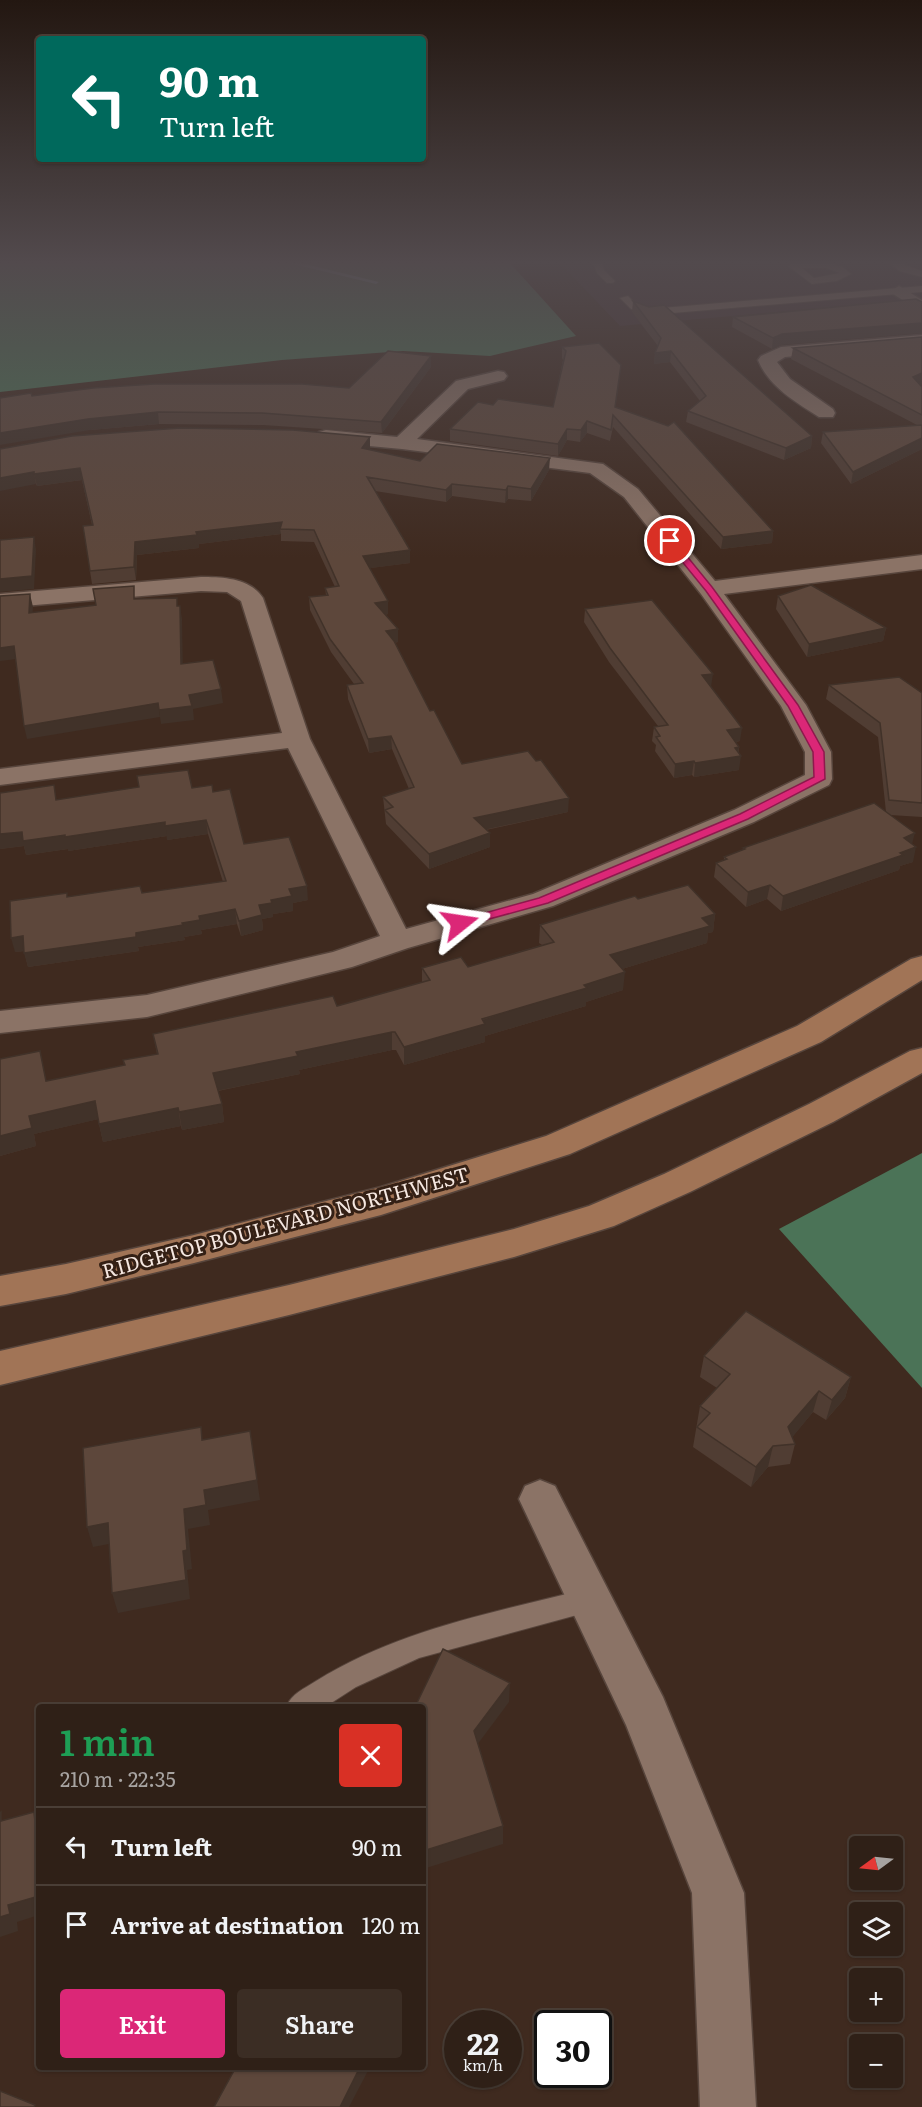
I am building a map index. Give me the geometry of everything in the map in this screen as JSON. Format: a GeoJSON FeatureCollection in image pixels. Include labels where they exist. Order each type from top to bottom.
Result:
{"type":"FeatureCollection","features":[{"type":"Feature","properties":{"kind":"main road","name":"RIDGETOP BOULEVARD NORTHWEST"},"geometry":{"type":"LineString","coordinates":[[0,1291],[66,1279],[194,1249],[381,1201],[558,1145],[809,1034],[922,966]]}},
{"type":"Feature","properties":{"kind":"main road"},"geometry":{"type":"LineString","coordinates":[[0,1368],[300,1298],[514,1243],[601,1216],[677,1183],[810,1118],[922,1059]]}},
{"type":"Feature","properties":{"kind":"street"},"geometry":{"type":"LineString","coordinates":[[767,361],[769,367],[793,392],[826,413]]}},
{"type":"Feature","properties":{"kind":"street"},"geometry":{"type":"LineString","coordinates":[[402,443],[462,385],[498,376]]}},
{"type":"Feature","properties":{"kind":"street"},"geometry":{"type":"LineString","coordinates":[[0,1022],[147,1006],[341,960],[398,941],[543,900],[744,816],[819,779],[818,752],[793,705],[709,589],[631,493],[596,468],[402,443],[305,435]]}},
{"type":"Feature","properties":{"kind":"street"},"geometry":{"type":"LineString","coordinates":[[709,589],[922,562]]}},
{"type":"Feature","properties":{"kind":"street"},"geometry":{"type":"LineString","coordinates":[[0,601],[201,584],[227,584],[245,591],[252,598],[297,739],[398,941]]}},
{"type":"Feature","properties":{"kind":"street"},"geometry":{"type":"LineString","coordinates":[[0,777],[297,739]]}},
{"type":"Feature","properties":{"kind":"street"},"geometry":{"type":"LineString","coordinates":[[540,1499],[646,1714],[718,1893],[728,2107]]}},
{"type":"Feature","properties":{"kind":"lane"},"geometry":{"type":"LineString","coordinates":[[305,1704],[346,1678],[416,1646],[590,1600]]}},
{"type":"Feature","properties":{"kind":"green space"},"geometry":{"type":"Polygon","coordinates":[[[0,361],[270,361],[0,392],[0,361]]]}},
{"type":"Feature","properties":{"kind":"green space"},"geometry":{"type":"Polygon","coordinates":[[[922,1153],[922,1388],[779,1229],[922,1153]]]}},
{"type":"Feature","properties":{"kind":"building"},"geometry":{"type":"Polygon","coordinates":[[[377,361],[427,361],[381,422],[262,413],[158,412],[88,419],[0,433],[0,398],[31,393],[32,396],[93,388],[154,384],[302,384],[349,388],[377,361]]]}},
{"type":"Feature","properties":{"kind":"building"},"geometry":{"type":"Polygon","coordinates":[[[564,361],[617,361],[621,365],[615,407],[668,426],[674,422],[773,531],[723,537],[613,415],[611,430],[587,421],[581,430],[567,429],[558,444],[450,429],[478,402],[493,405],[498,399],[553,407],[564,361]]]}},
{"type":"Feature","properties":{"kind":"building"},"geometry":{"type":"Polygon","coordinates":[[[679,361],[728,361],[812,436],[786,448],[688,411],[706,396],[679,361]]]}},
{"type":"Feature","properties":{"kind":"building"},"geometry":{"type":"Polygon","coordinates":[[[819,361],[922,361],[922,373],[913,377],[922,387],[922,415],[819,361]]]}},
{"type":"Feature","properties":{"kind":"building"},"geometry":{"type":"Polygon","coordinates":[[[922,425],[922,438],[853,472],[823,432],[922,425]]]}},
{"type":"Feature","properties":{"kind":"building"},"geometry":{"type":"Polygon","coordinates":[[[180,428],[293,430],[370,437],[362,448],[420,461],[437,444],[550,458],[531,489],[508,486],[506,490],[452,484],[446,490],[367,477],[410,550],[363,556],[388,601],[375,603],[398,629],[386,631],[394,641],[430,711],[434,710],[462,764],[528,751],[536,761],[541,760],[569,798],[474,818],[490,833],[429,854],[385,810],[393,807],[383,797],[414,787],[391,736],[368,739],[347,685],[363,683],[330,639],[309,597],[328,595],[325,588],[339,586],[314,530],[280,529],[282,522],[135,542],[134,567],[90,571],[83,526],[93,525],[80,468],[0,478],[0,449],[72,436],[180,428]]]}},
{"type":"Feature","properties":{"kind":"building"},"geometry":{"type":"Polygon","coordinates":[[[34,537],[32,576],[0,579],[0,540],[34,537]]]}},
{"type":"Feature","properties":{"kind":"building"},"geometry":{"type":"Polygon","coordinates":[[[811,585],[886,628],[809,644],[778,596],[811,585]]]}},
{"type":"Feature","properties":{"kind":"building"},"geometry":{"type":"Polygon","coordinates":[[[134,586],[134,599],[177,598],[177,606],[180,606],[181,664],[213,660],[221,689],[189,695],[192,706],[159,710],[158,703],[24,726],[14,646],[0,648],[0,596],[30,594],[29,613],[96,605],[93,589],[134,586]]]}},
{"type":"Feature","properties":{"kind":"building"},"geometry":{"type":"Polygon","coordinates":[[[652,600],[713,674],[702,675],[742,728],[727,730],[739,747],[735,748],[741,756],[675,764],[656,737],[660,736],[654,727],[668,725],[610,648],[585,609],[652,600]]]}},
{"type":"Feature","properties":{"kind":"building"},"geometry":{"type":"Polygon","coordinates":[[[899,677],[922,693],[922,803],[889,800],[880,723],[829,685],[899,677]]]}},
{"type":"Feature","properties":{"kind":"building"},"geometry":{"type":"Polygon","coordinates":[[[188,770],[192,788],[212,785],[213,792],[230,789],[244,844],[289,837],[307,886],[289,889],[292,896],[259,905],[262,915],[239,921],[235,909],[199,916],[200,920],[182,923],[183,925],[136,933],[136,937],[24,953],[23,936],[11,938],[10,901],[67,893],[67,897],[140,886],[142,893],[226,881],[206,820],[165,826],[165,822],[23,841],[22,832],[0,834],[0,793],[54,785],[56,800],[139,787],[137,776],[188,770]]]}},
{"type":"Feature","properties":{"kind":"building"},"geometry":{"type":"Polygon","coordinates":[[[874,803],[915,833],[904,838],[916,847],[900,853],[903,855],[783,896],[770,885],[748,892],[716,863],[727,859],[724,857],[745,849],[743,848],[874,803]]]}},
{"type":"Feature","properties":{"kind":"building"},"geometry":{"type":"Polygon","coordinates":[[[688,885],[715,914],[702,918],[710,926],[610,955],[625,972],[584,985],[587,988],[482,1019],[485,1024],[404,1047],[395,1032],[392,1032],[296,1052],[298,1056],[213,1073],[222,1104],[179,1112],[178,1108],[99,1124],[95,1101],[29,1116],[32,1128],[0,1136],[0,1059],[40,1051],[46,1081],[125,1065],[123,1060],[158,1054],[153,1034],[333,996],[337,1006],[430,980],[422,968],[461,957],[468,967],[554,942],[540,925],[635,896],[638,899],[688,885]]]}},
{"type":"Feature","properties":{"kind":"building"},"geometry":{"type":"Polygon","coordinates":[[[746,1311],[851,1377],[832,1400],[819,1391],[788,1427],[795,1444],[773,1446],[756,1467],[697,1427],[710,1413],[700,1406],[730,1374],[704,1356],[746,1311]]]}},
{"type":"Feature","properties":{"kind":"building"},"geometry":{"type":"Polygon","coordinates":[[[201,1427],[202,1440],[250,1431],[257,1480],[204,1490],[206,1505],[184,1509],[187,1550],[183,1551],[186,1580],[112,1593],[108,1523],[87,1527],[83,1448],[201,1427]]]}},
{"type":"Feature","properties":{"kind":"building"},"geometry":{"type":"Polygon","coordinates":[[[443,1649],[510,1683],[474,1731],[503,1826],[426,1850],[426,1704],[416,1704],[443,1649]]]}},
{"type":"Feature","properties":{"kind":"building"},"geometry":{"type":"Polygon","coordinates":[[[34,1812],[36,1897],[8,1905],[10,1914],[0,1917],[0,1813],[1,1821],[34,1812]]]}},
{"type":"Feature","properties":{"kind":"building"},"geometry":{"type":"Polygon","coordinates":[[[234,2070],[358,2070],[340,2107],[214,2107],[234,2070]]]}},
{"type":"Feature","properties":{"kind":"building"},"geometry":{"type":"Polygon","coordinates":[[[0,2091],[35,2105],[34,2107],[0,2107],[0,2091]]]}},
{"type":"Feature","properties":{"kind":"route"},"geometry":{"type":"LineString","coordinates":[[460,923],[543,900],[744,816],[819,779],[818,752],[793,705],[709,589],[670,541]]}}]}
